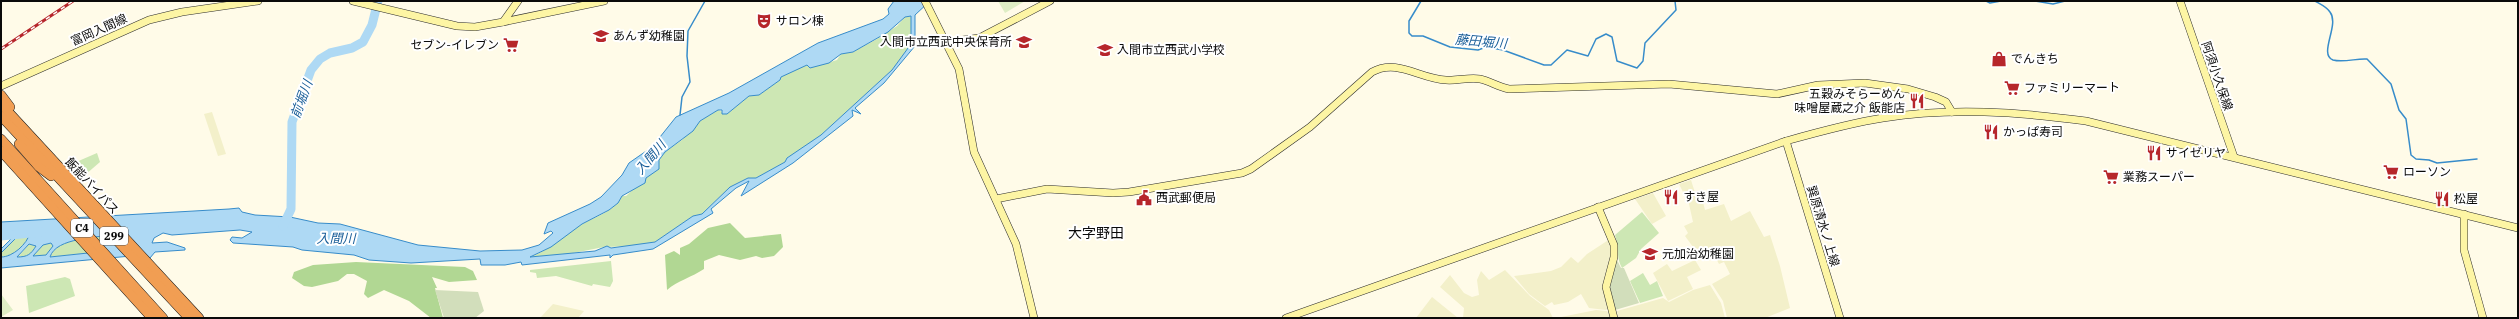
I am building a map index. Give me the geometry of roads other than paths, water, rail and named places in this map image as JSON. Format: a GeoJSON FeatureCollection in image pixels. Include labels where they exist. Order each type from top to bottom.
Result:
{"type":"FeatureCollection","features":[{"type":"Feature","properties":{"kind":"highway"},"geometry":{"type":"LineString","coordinates":[[1,95],[60,161],[71,186]]}},
{"type":"Feature","properties":{"kind":"highway","name":"飯能バイパス"},"geometry":{"type":"LineString","coordinates":[[1,104],[71,186]]}},
{"type":"Feature","properties":{"kind":"highway","name":"飯能バイパス"},"geometry":{"type":"LineString","coordinates":[[1,116],[71,186],[162,282],[199,318]]}},
{"type":"Feature","properties":{"kind":"highway"},"geometry":{"type":"LineString","coordinates":[[1,124],[39,167],[71,186]]}},
{"type":"Feature","properties":{"kind":"highway","name":"C4"},"geometry":{"type":"LineString","coordinates":[[1,139],[163,318]]}},
{"type":"Feature","properties":{"kind":"highway","name":"C4"},"geometry":{"type":"LineString","coordinates":[[1,151],[152,318]]}},
{"type":"Feature","properties":{"kind":"highway","name":"飯能バイパス"},"geometry":{"type":"LineString","coordinates":[[162,282],[190,318]]}},
{"type":"Feature","properties":{"kind":"street","name":"富岡入間線"},"geometry":{"type":"LineString","coordinates":[[1,86],[149,20],[182,12],[258,1]]}},
{"type":"Feature","properties":{"kind":"street"},"geometry":{"type":"LineString","coordinates":[[353,1],[457,26],[474,27],[604,1]]}},
{"type":"Feature","properties":{"kind":"street"},"geometry":{"type":"LineString","coordinates":[[503,22],[518,1]]}},
{"type":"Feature","properties":{"kind":"street"},"geometry":{"type":"LineString","coordinates":[[925,1],[962,78],[974,152],[1016,244],[1034,318]]}},
{"type":"Feature","properties":{"kind":"street"},"geometry":{"type":"LineString","coordinates":[[945,41],[979,38],[1050,1]]}},
{"type":"Feature","properties":{"kind":"street","name":"阿須小久保線"},"geometry":{"type":"LineString","coordinates":[[2180,1],[2234,157]]}},
{"type":"Feature","properties":{"kind":"street"},"geometry":{"type":"LineString","coordinates":[[996,199],[1047,188],[1129,192],[1242,173],[1251,169],[1310,127],[1372,72],[1383,66],[1394,66],[1432,78],[1446,80],[1481,79],[1500,88],[1509,89],[1669,84],[1777,94],[1818,86],[1865,83],[1908,89],[1935,97],[1946,102],[1952,112]]}},
{"type":"Feature","properties":{"kind":"street"},"geometry":{"type":"LineString","coordinates":[[1286,318],[1786,141],[1884,118],[1952,112],[2035,114],[2086,121],[2518,228]]}},
{"type":"Feature","properties":{"kind":"street","name":"巽原清水ノ上線"},"geometry":{"type":"LineString","coordinates":[[1786,141],[1840,318]]}},
{"type":"Feature","properties":{"kind":"street"},"geometry":{"type":"LineString","coordinates":[[1598,207],[1614,245],[1614,257],[1606,287],[1614,318]]}},
{"type":"Feature","properties":{"kind":"street"},"geometry":{"type":"LineString","coordinates":[[2464,214],[2464,250],[2483,318]]}},
{"type":"Feature","properties":{"kind":"water"},"geometry":{"type":"Polygon","coordinates":[[[894,1],[930,1],[915,15],[915,46],[884,83],[855,108],[861,114],[852,110],[853,116],[793,163],[741,196],[749,181],[736,188],[711,209],[713,213],[653,249],[613,255],[610,258],[610,255],[522,265],[521,262],[505,265],[481,265],[480,259],[411,263],[369,260],[354,255],[302,250],[293,247],[233,243],[230,240],[232,237],[242,238],[252,232],[240,230],[172,235],[163,233],[154,238],[152,243],[167,242],[185,248],[185,250],[155,252],[150,258],[131,256],[1,268],[1,257],[10,255],[19,249],[26,241],[30,233],[21,233],[1,253],[1,249],[11,239],[1,237],[1,222],[239,208],[242,212],[255,215],[290,217],[318,223],[340,224],[418,245],[480,251],[522,250],[539,245],[553,233],[551,231],[544,234],[548,223],[590,204],[601,197],[622,175],[629,163],[652,147],[676,117],[729,93],[818,43],[883,19],[889,14],[888,9],[894,1]],[[911,16],[905,17],[888,32],[853,52],[841,54],[829,63],[810,68],[807,65],[781,77],[780,80],[759,95],[749,96],[727,114],[722,114],[722,110],[718,110],[700,121],[693,131],[665,152],[659,160],[659,169],[646,178],[645,183],[622,196],[618,203],[609,210],[582,224],[551,247],[530,257],[595,251],[607,246],[611,248],[655,242],[693,216],[702,214],[730,187],[748,178],[756,178],[785,162],[787,158],[821,135],[892,70],[911,44],[911,16]],[[116,234],[79,240],[60,246],[54,250],[50,257],[88,253],[117,238],[116,234]],[[51,243],[43,245],[33,256],[46,255],[53,246],[51,243]],[[29,244],[17,257],[29,254],[36,246],[29,244]]]}},
{"type":"Feature","properties":{"kind":"waterway","name":"前堀川"},"geometry":{"type":"LineString","coordinates":[[283,226],[291,209],[292,122],[311,70],[320,59],[330,53],[352,48],[363,42],[372,25],[378,1]]}},
{"type":"Feature","properties":{"kind":"waterway"},"geometry":{"type":"LineString","coordinates":[[680,115],[682,97],[690,82],[687,56],[688,31],[705,1]]}},
{"type":"Feature","properties":{"kind":"waterway","name":"藤田堀川"},"geometry":{"type":"LineString","coordinates":[[1421,1],[1409,21],[1409,33],[1412,36],[1423,36],[1450,47],[1478,50],[1486,47],[1503,50],[1544,65],[1551,65],[1567,50],[1588,56],[1596,39],[1606,34],[1612,37],[1617,61],[1637,68],[1643,61],[1645,43],[1676,10],[1675,1]]}},
{"type":"Feature","properties":{"kind":"waterway","name":"藤田堀川"},"geometry":{"type":"LineString","coordinates":[[1986,1],[1990,3],[2001,1]]}},
{"type":"Feature","properties":{"kind":"waterway","name":"藤田堀川"},"geometry":{"type":"LineString","coordinates":[[2035,1],[2053,4],[2065,1]]}},
{"type":"Feature","properties":{"kind":"waterway","name":"藤田堀川"},"geometry":{"type":"LineString","coordinates":[[2315,1],[2327,9],[2332,18],[2333,24],[2328,46],[2329,57],[2337,61],[2367,59],[2391,84],[2399,110],[2406,119],[2411,155],[2416,159],[2429,160],[2437,163],[2477,159]]}},
{"type":"Feature","properties":{"kind":"waterway","name":"入間川"},"geometry":{"type":"LineString","coordinates":[[1,236],[41,232]]}},
{"type":"Feature","properties":{"kind":"railway"},"geometry":{"type":"LineString","coordinates":[[1,49],[73,1]]}},
{"type":"Feature","properties":{"kind":"place","name":"サロン棟"},"geometry":{"type":"Point","coordinates":[764,21]}},
{"type":"Feature","properties":{"kind":"place","name":"あんず幼稚園"},"geometry":{"type":"Point","coordinates":[601,36]}},
{"type":"Feature","properties":{"kind":"place","name":"入間市立西武中央保育所"},"geometry":{"type":"Point","coordinates":[1024,42]}},
{"type":"Feature","properties":{"kind":"place","name":"セブン-イレブン"},"geometry":{"type":"Point","coordinates":[511,45]}},
{"type":"Feature","properties":{"kind":"place","name":"入間市立西武小学校"},"geometry":{"type":"Point","coordinates":[1105,50]}},
{"type":"Feature","properties":{"kind":"place","name":"でんきち"},"geometry":{"type":"Point","coordinates":[1999,59]}},
{"type":"Feature","properties":{"kind":"place","name":"ファミリーマート"},"geometry":{"type":"Point","coordinates":[2012,88]}},
{"type":"Feature","properties":{"kind":"place","name":"五穀みそらーめん 味噌屋蔵之介 飯能店"},"geometry":{"type":"Point","coordinates":[1917,101]}},
{"type":"Feature","properties":{"kind":"place","name":"かっぱ寿司"},"geometry":{"type":"Point","coordinates":[1991,132]}},
{"type":"Feature","properties":{"kind":"place","name":"サイゼリヤ"},"geometry":{"type":"Point","coordinates":[2154,153]}},
{"type":"Feature","properties":{"kind":"place","name":"ローソン"},"geometry":{"type":"Point","coordinates":[2391,172]}},
{"type":"Feature","properties":{"kind":"place","name":"業務スーパー"},"geometry":{"type":"Point","coordinates":[2111,177]}},
{"type":"Feature","properties":{"kind":"place","name":"すき屋"},"geometry":{"type":"Point","coordinates":[1671,197]}},
{"type":"Feature","properties":{"kind":"place","name":"西武郵便局"},"geometry":{"type":"Point","coordinates":[1144,198]}},
{"type":"Feature","properties":{"kind":"place","name":"松屋"},"geometry":{"type":"Point","coordinates":[2442,199]}},
{"type":"Feature","properties":{"kind":"place","name":"元加治幼稚園"},"geometry":{"type":"Point","coordinates":[1650,254]}},
{"type":"Feature","properties":{"kind":"district","name":"大字野田"},"geometry":{"type":"Point","coordinates":[1096,233]}}]}
